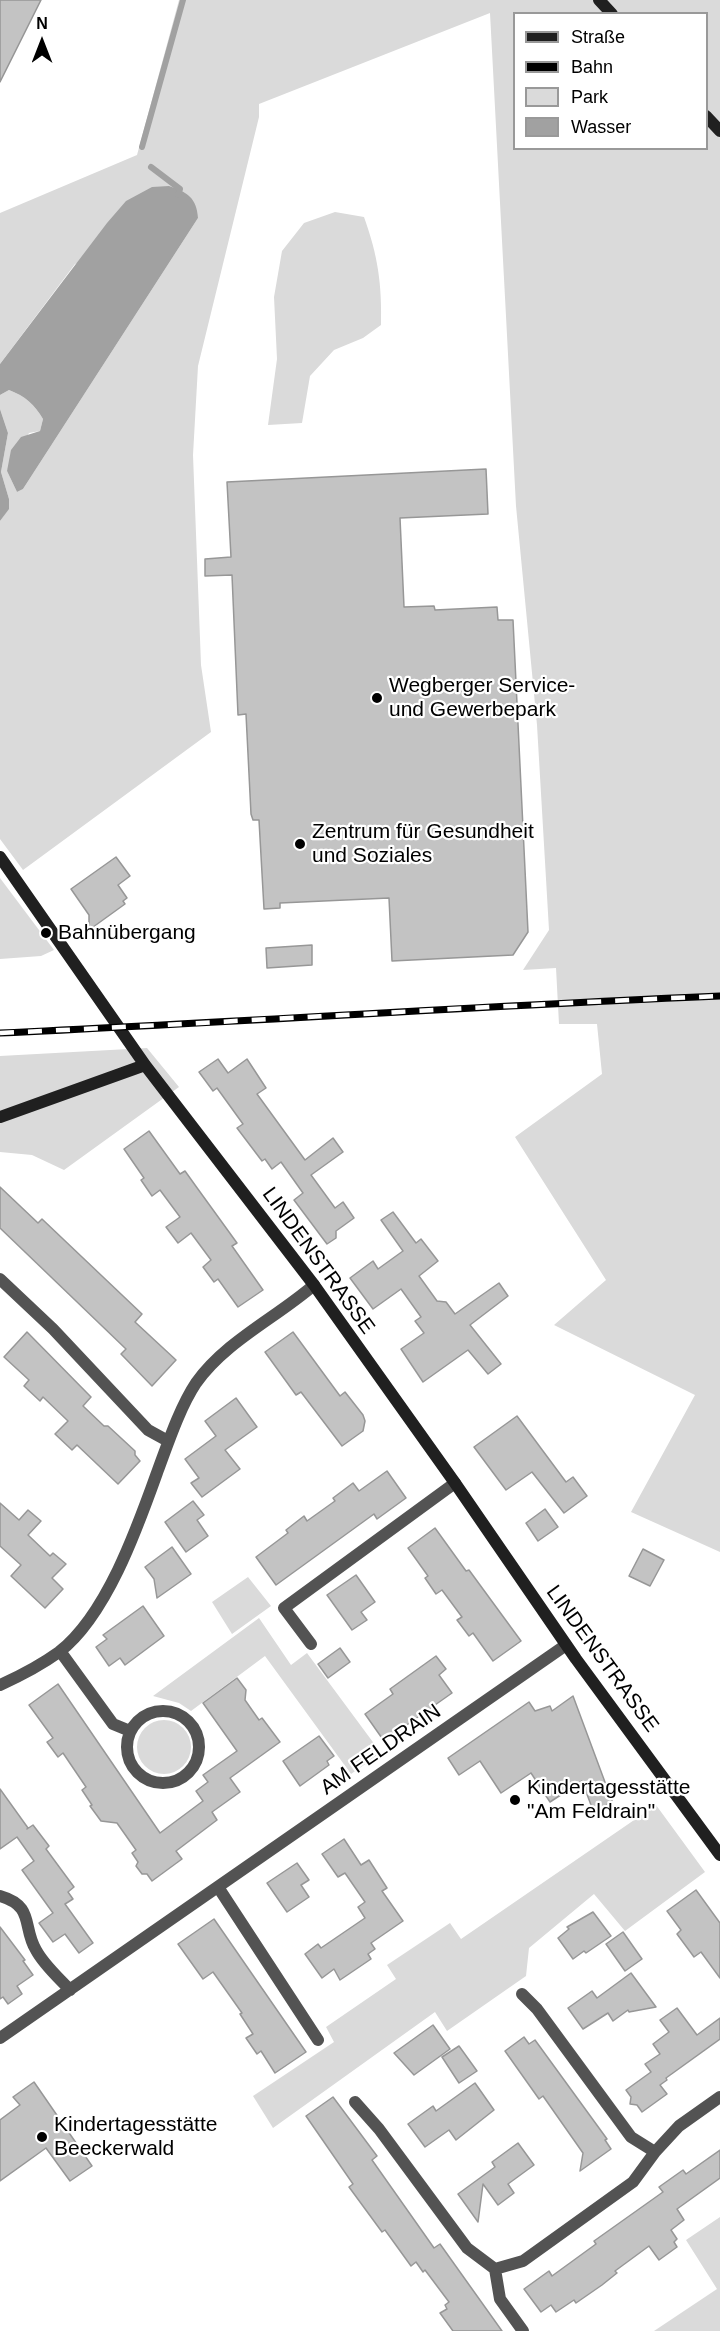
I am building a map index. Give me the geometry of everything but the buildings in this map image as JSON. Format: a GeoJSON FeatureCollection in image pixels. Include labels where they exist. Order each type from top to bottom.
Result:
{"type":"FeatureCollection","features":[{"type":"Feature","properties":{"kind":"street"},"geometry":{"type":"LineString","coordinates":[[599,0],[610,12]]}},
{"type":"Feature","properties":{"kind":"street"},"geometry":{"type":"LineString","coordinates":[[708,118],[720,131]]}},
{"type":"Feature","properties":{"kind":"street","name":"LINDENSTRASSE"},"geometry":{"type":"LineString","coordinates":[[0,857],[145,1065],[314,1285],[455,1483],[566,1645],[720,1855]]}},
{"type":"Feature","properties":{"kind":"street"},"geometry":{"type":"LineString","coordinates":[[0,1117],[145,1065]]}},
{"type":"Feature","properties":{"kind":"street"},"geometry":{"type":"LineString","coordinates":[[0,1279],[53,1329],[148,1430],[168,1441]]}},
{"type":"Feature","properties":{"kind":"street"},"geometry":{"type":"LineString","coordinates":[[0,1685],[25,1673],[60,1651],[91,1618],[139,1525],[168,1441],[196,1384],[228,1348],[314,1285]]}},
{"type":"Feature","properties":{"kind":"street"},"geometry":{"type":"LineString","coordinates":[[311,1644],[284,1608],[455,1483]]}},
{"type":"Feature","properties":{"kind":"street","name":"AM FELDRAIN"},"geometry":{"type":"LineString","coordinates":[[0,2038],[566,1645]]}},
{"type":"Feature","properties":{"kind":"street"},"geometry":{"type":"LineString","coordinates":[[60,1651],[113,1724],[130,1731]]}},
{"type":"Feature","properties":{"kind":"street"},"geometry":{"type":"LineString","coordinates":[[166,1711],[176,1713],[185,1718],[197,1735],[198,1755],[188,1772],[171,1782],[160,1783],[142,1776],[134,1769],[127,1751],[130,1731],[141,1718],[149,1713],[166,1711]]}},
{"type":"Feature","properties":{"kind":"street"},"geometry":{"type":"LineString","coordinates":[[218,1887],[318,2040]]}},
{"type":"Feature","properties":{"kind":"street"},"geometry":{"type":"LineString","coordinates":[[0,1896],[15,1902],[27,1915],[36,1952],[70,1990]]}},
{"type":"Feature","properties":{"kind":"street"},"geometry":{"type":"LineString","coordinates":[[522,1994],[537,2009],[631,2137],[655,2151]]}},
{"type":"Feature","properties":{"kind":"street"},"geometry":{"type":"LineString","coordinates":[[495,2269],[523,2261],[633,2182],[655,2151],[679,2126],[720,2097]]}},
{"type":"Feature","properties":{"kind":"street"},"geometry":{"type":"LineString","coordinates":[[355,2102],[380,2129],[467,2247],[495,2269],[500,2299],[523,2331]]}},
{"type":"Feature","properties":{"kind":"green space"},"geometry":{"type":"Polygon","coordinates":[[[179,0],[720,0],[720,1552],[631,1512],[695,1395],[554,1325],[606,1280],[515,1137],[602,1074],[597,1024],[559,1024],[556,968],[523,970],[549,930],[537,725],[516,506],[490,13],[259,104],[259,117],[198,366],[193,455],[201,665],[211,732],[23,870],[0,839],[0,521],[9,508],[9,499],[1,472],[8,433],[0,409],[0,395],[9,390],[20,395],[37,409],[43,419],[40,431],[29,433],[7,471],[17,492],[23,489],[198,218],[75,264],[0,364],[0,213],[137,155],[179,0]]]}},
{"type":"Feature","properties":{"kind":"green space"},"geometry":{"type":"Polygon","coordinates":[[[335,212],[364,217],[378,270],[381,325],[363,338],[334,350],[310,376],[302,423],[268,425],[277,359],[274,297],[282,251],[304,223],[335,212]]]}},
{"type":"Feature","properties":{"kind":"green space"},"geometry":{"type":"Polygon","coordinates":[[[0,878],[54,950],[41,956],[0,959],[0,878]]]}},
{"type":"Feature","properties":{"kind":"green space"},"geometry":{"type":"Polygon","coordinates":[[[147,1048],[179,1087],[64,1170],[32,1155],[0,1152],[0,1056],[147,1048]]]}},
{"type":"Feature","properties":{"kind":"green space"},"geometry":{"type":"Polygon","coordinates":[[[248,1577],[271,1606],[232,1634],[212,1602],[248,1577]]]}},
{"type":"Feature","properties":{"kind":"green space"},"geometry":{"type":"Polygon","coordinates":[[[259,1618],[291,1665],[307,1653],[381,1753],[351,1774],[265,1656],[191,1711],[179,1703],[153,1696],[259,1618]]]}},
{"type":"Feature","properties":{"kind":"green space"},"geometry":{"type":"Polygon","coordinates":[[[164,1720],[174,1722],[183,1728],[189,1737],[191,1747],[189,1757],[183,1766],[174,1772],[164,1774],[154,1772],[145,1766],[139,1757],[137,1747],[139,1737],[145,1728],[154,1722],[164,1720]]]}},
{"type":"Feature","properties":{"kind":"green space"},"geometry":{"type":"Polygon","coordinates":[[[656,1805],[705,1872],[625,1931],[594,1894],[529,1948],[526,1976],[447,2031],[435,2012],[273,2128],[253,2096],[334,2042],[326,2027],[396,1979],[387,1965],[450,1923],[461,1939],[656,1805]]]}},
{"type":"Feature","properties":{"kind":"green space"},"geometry":{"type":"Polygon","coordinates":[[[720,2217],[720,2331],[654,2331],[717,2289],[686,2240],[720,2217]]]}},
{"type":"Feature","properties":{"kind":"water"},"geometry":{"type":"Polygon","coordinates":[[[169,186],[190,197],[196,205],[198,218],[23,489],[17,492],[7,471],[11,450],[21,437],[40,431],[43,419],[37,409],[20,395],[9,390],[0,395],[0,364],[126,201],[152,187],[169,186]]]}},
{"type":"Feature","properties":{"kind":"water"},"geometry":{"type":"Polygon","coordinates":[[[0,409],[8,433],[1,472],[9,499],[9,509],[0,521],[0,409]]]}},
{"type":"Feature","properties":{"kind":"waterway"},"geometry":{"type":"LineString","coordinates":[[142,147],[183,0]]}},
{"type":"Feature","properties":{"kind":"waterway"},"geometry":{"type":"LineString","coordinates":[[151,167],[180,189],[178,195]]}},
{"type":"Feature","properties":{"kind":"railway"},"geometry":{"type":"LineString","coordinates":[[0,1033],[720,996]]}},
{"type":"Feature","properties":{"kind":"place","name":"Wegberger Service- und Gewerbepark"},"geometry":{"type":"Point","coordinates":[377,698]}},
{"type":"Feature","properties":{"kind":"place","name":"Zentrum für Gesundheit und Soziales"},"geometry":{"type":"Point","coordinates":[300,844]}},
{"type":"Feature","properties":{"kind":"place","name":"Bahnübergang"},"geometry":{"type":"Point","coordinates":[46,933]}},
{"type":"Feature","properties":{"kind":"place","name":"Kindertagesstätte \"Am Feldrain\""},"geometry":{"type":"Point","coordinates":[515,1800]}},
{"type":"Feature","properties":{"kind":"place","name":"Kindertagesstätte Beeckerwald"},"geometry":{"type":"Point","coordinates":[42,2137]}}]}
